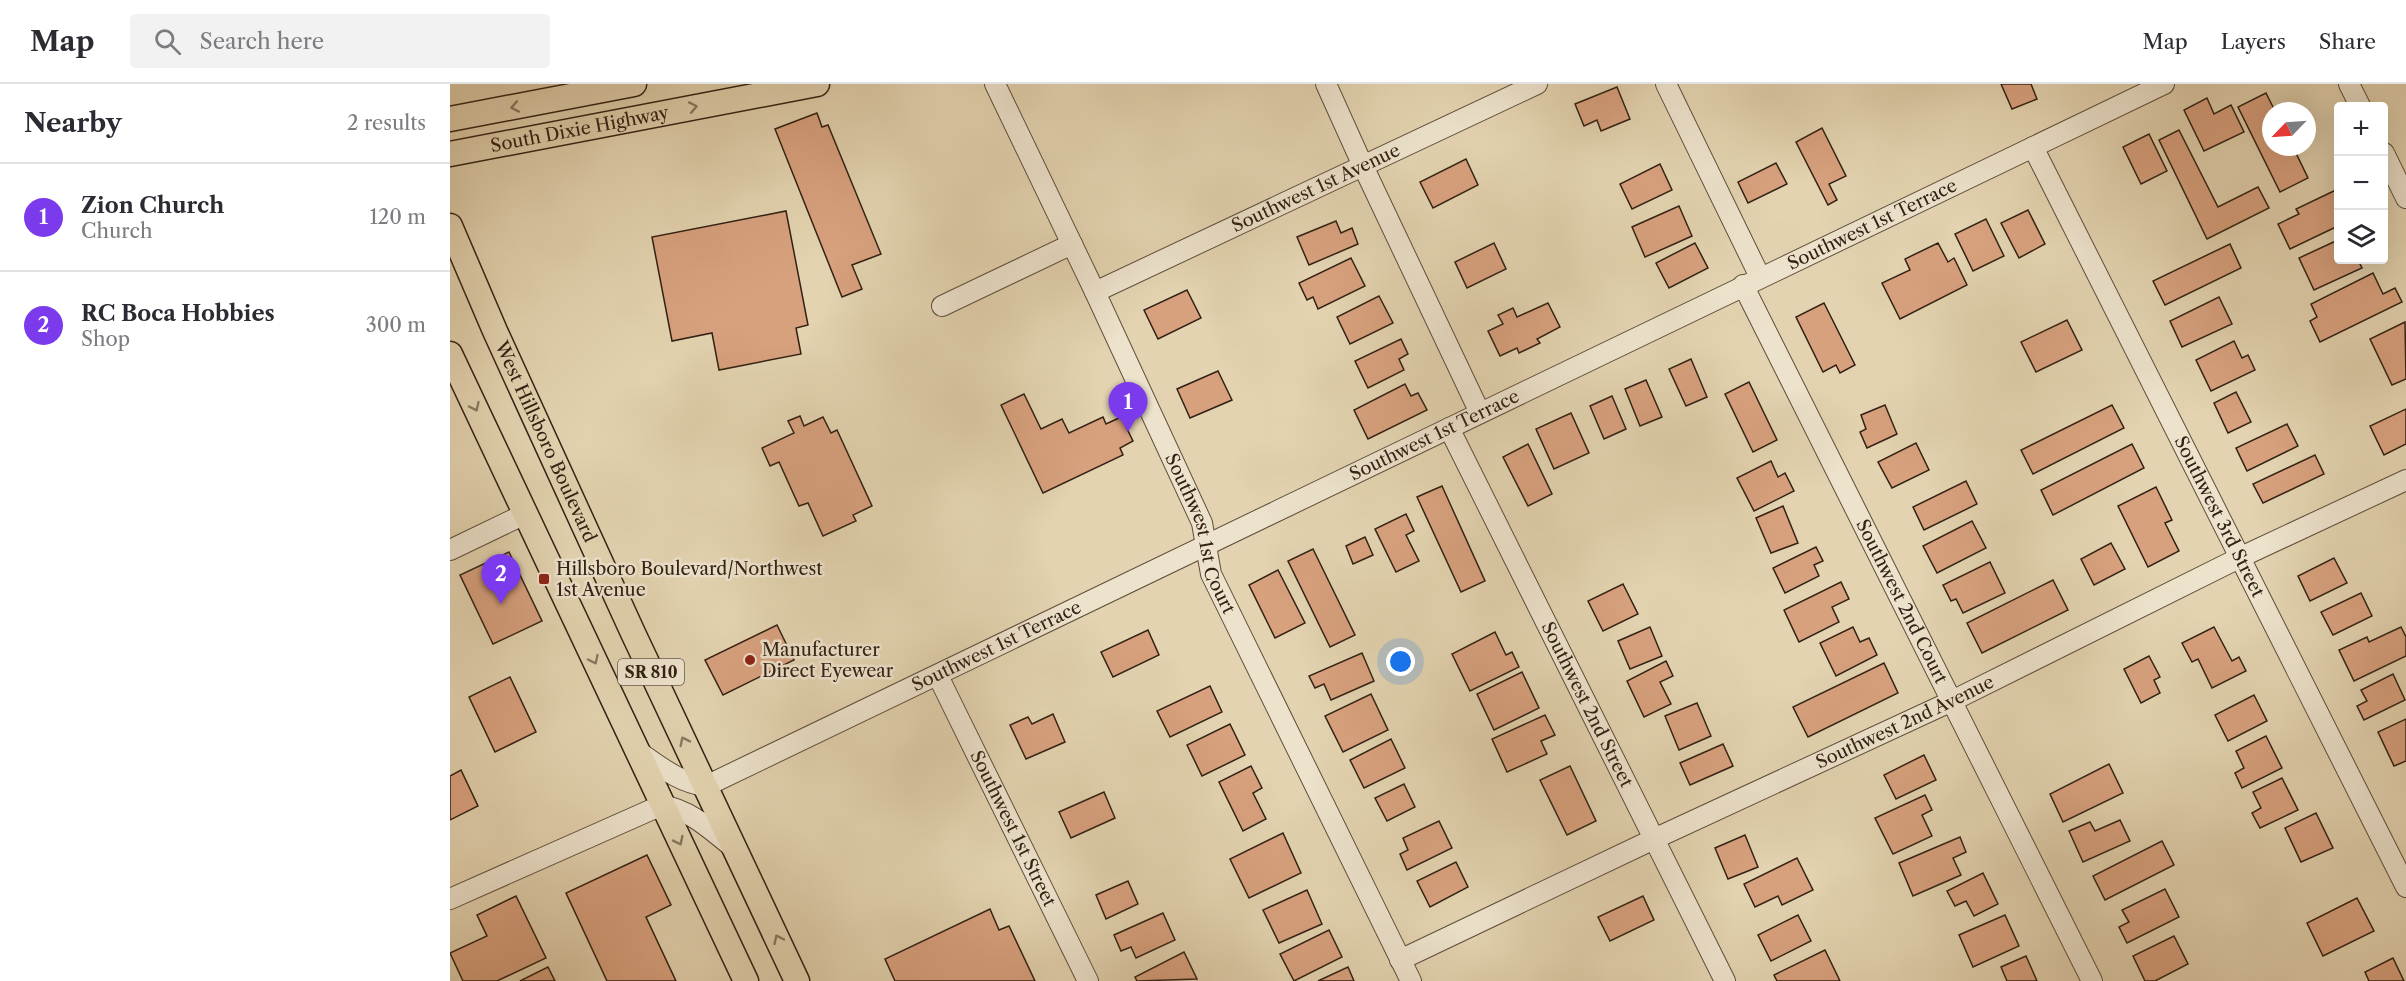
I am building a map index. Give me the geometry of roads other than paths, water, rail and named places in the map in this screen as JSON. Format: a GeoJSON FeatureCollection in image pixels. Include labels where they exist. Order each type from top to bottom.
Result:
{"type":"FeatureCollection","features":[{"type":"Feature","properties":{"kind":"main road","name":"South Dixie Highway"},"geometry":{"type":"LineString","coordinates":[[450,119],[634,84]]}},
{"type":"Feature","properties":{"kind":"main road","name":"South Dixie Highway"},"geometry":{"type":"LineString","coordinates":[[450,154],[817,84]]}},
{"type":"Feature","properties":{"kind":"main road","name":"West Hillsboro Boulevard"},"geometry":{"type":"LineString","coordinates":[[450,226],[514,374],[633,633],[797,981]]}},
{"type":"Feature","properties":{"kind":"main road","name":"SR 810"},"geometry":{"type":"LineString","coordinates":[[450,354],[746,981]]}},
{"type":"Feature","properties":{"kind":"street","name":"Southwest 1st Court"},"geometry":{"type":"LineString","coordinates":[[995,84],[1202,523],[1211,574],[1411,981]]}},
{"type":"Feature","properties":{"kind":"street"},"geometry":{"type":"LineString","coordinates":[[1326,84],[1362,166],[1480,413]]}},
{"type":"Feature","properties":{"kind":"street","name":"Southwest 1st Avenue"},"geometry":{"type":"LineString","coordinates":[[1095,292],[1537,84]]}},
{"type":"Feature","properties":{"kind":"street","name":"Southwest 2nd Court"},"geometry":{"type":"LineString","coordinates":[[1665,84],[1752,281],[1952,701],[2092,981]]}},
{"type":"Feature","properties":{"kind":"street","name":"Southwest 1st Terrace"},"geometry":{"type":"LineString","coordinates":[[706,786],[2164,84]]}},
{"type":"Feature","properties":{"kind":"street"},"geometry":{"type":"LineString","coordinates":[[2349,84],[2358,102]]}},
{"type":"Feature","properties":{"kind":"street","name":"Southwest 3rd Street"},"geometry":{"type":"LineString","coordinates":[[2033,147],[2406,886]]}},
{"type":"Feature","properties":{"kind":"street"},"geometry":{"type":"LineString","coordinates":[[2385,156],[2406,198]]}},
{"type":"Feature","properties":{"kind":"street"},"geometry":{"type":"LineString","coordinates":[[942,306],[1072,244]]}},
{"type":"Feature","properties":{"kind":"street","name":"Southwest 2nd Street"},"geometry":{"type":"LineString","coordinates":[[1449,428],[1725,981]]}},
{"type":"Feature","properties":{"kind":"street","name":"Southwest 2nd Avenue"},"geometry":{"type":"LineString","coordinates":[[1400,960],[1952,701],[2241,557],[2406,480]]}},
{"type":"Feature","properties":{"kind":"street"},"geometry":{"type":"LineString","coordinates":[[450,550],[525,514]]}},
{"type":"Feature","properties":{"kind":"street","name":"Southwest 1st Street"},"geometry":{"type":"LineString","coordinates":[[938,676],[1088,981]]}},
{"type":"Feature","properties":{"kind":"street"},"geometry":{"type":"LineString","coordinates":[[636,750],[671,774],[692,784],[706,786]]}},
{"type":"Feature","properties":{"kind":"street"},"geometry":{"type":"LineString","coordinates":[[450,899],[662,805],[676,807],[696,819],[737,850]]}},
{"type":"Feature","properties":{"kind":"place","name":"Zion Church"},"geometry":{"type":"Point","coordinates":[1128,432]}},
{"type":"Feature","properties":{"kind":"place","name":"Hillsboro Boulevard/Northwest 1st Avenue"},"geometry":{"type":"Point","coordinates":[544,579]}},
{"type":"Feature","properties":{"kind":"place","name":"RC Boca Hobbies"},"geometry":{"type":"Point","coordinates":[501,604]}},
{"type":"Feature","properties":{"kind":"place","name":"Manufacturer Direct Eyewear"},"geometry":{"type":"Point","coordinates":[750,660]}}]}
